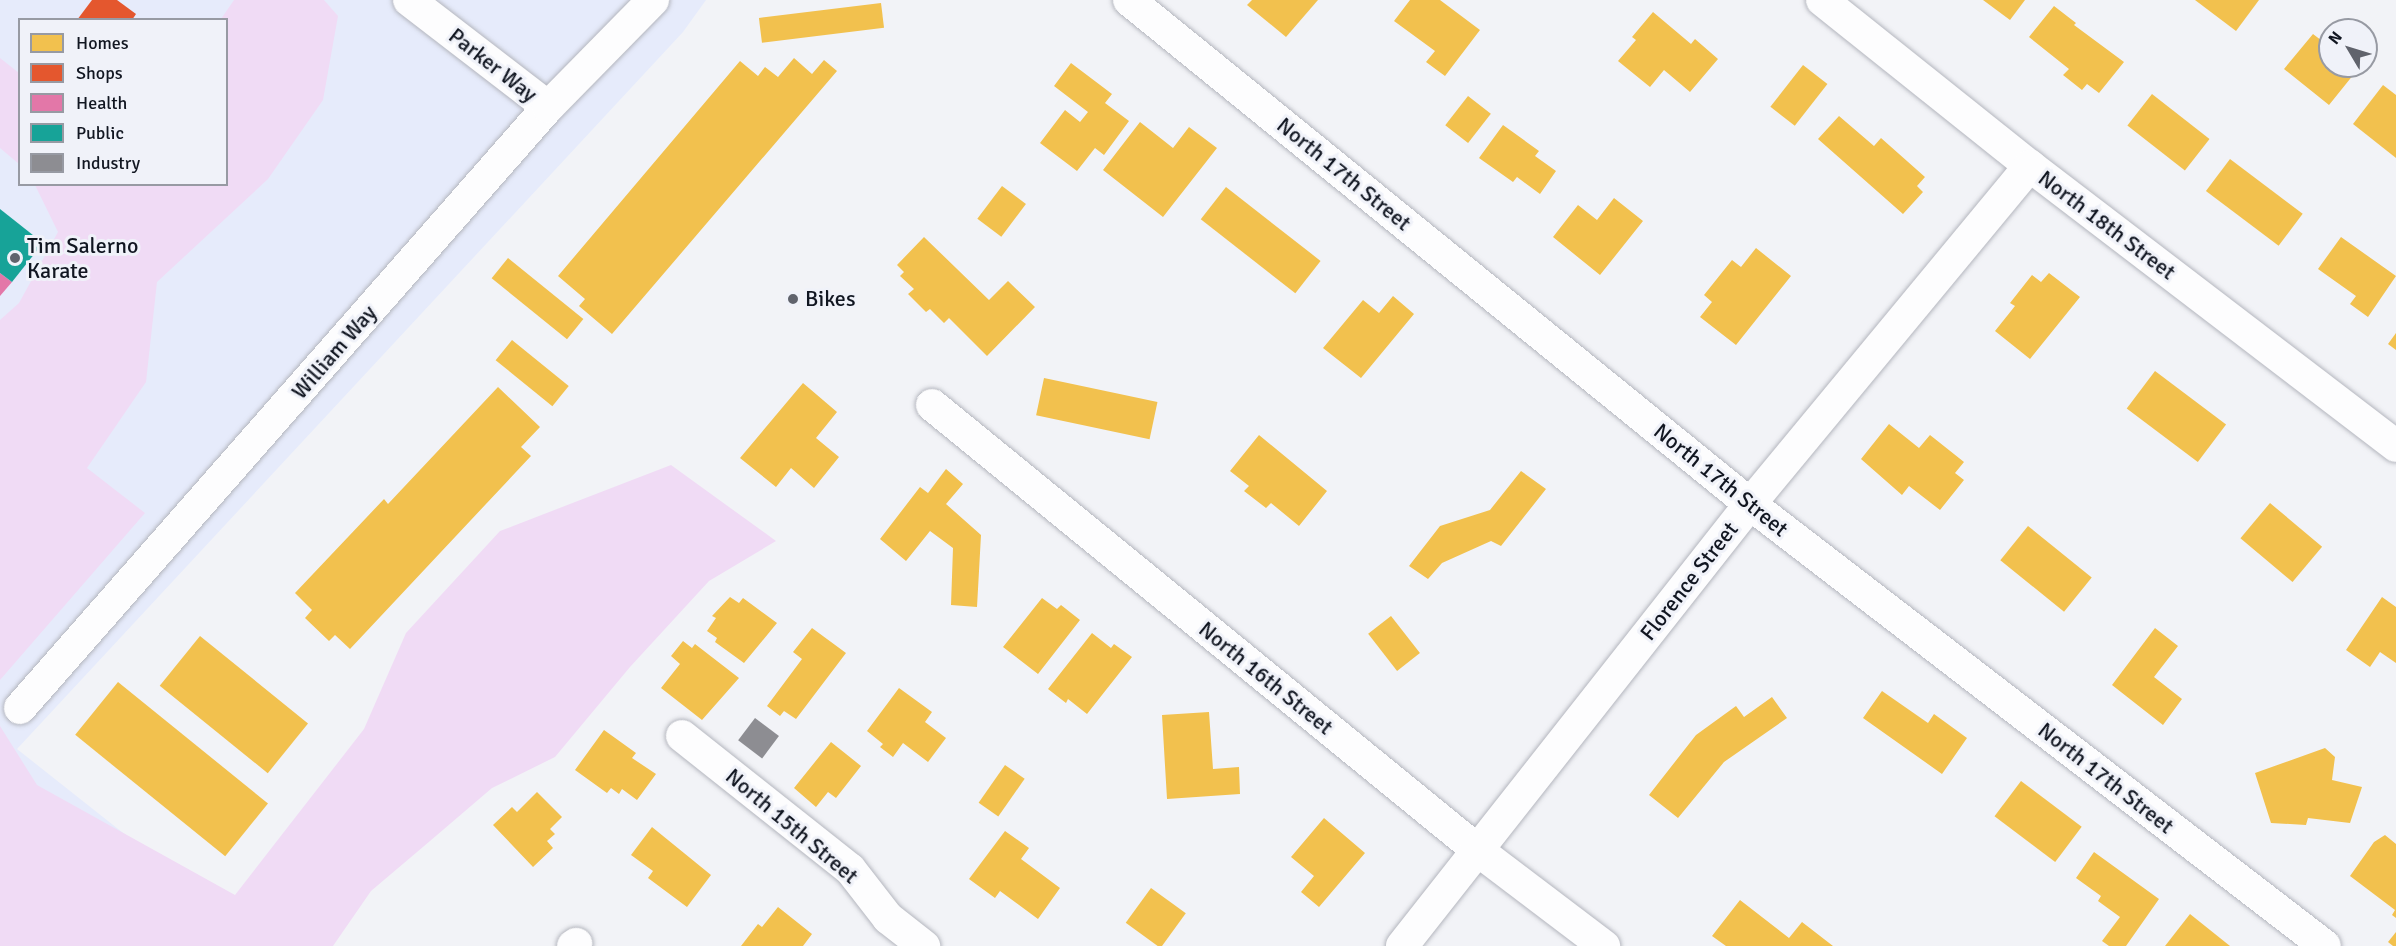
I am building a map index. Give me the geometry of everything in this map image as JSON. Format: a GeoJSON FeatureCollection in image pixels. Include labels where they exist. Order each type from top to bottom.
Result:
{"type":"FeatureCollection","features":[{"type":"Feature","properties":{"kind":"street","name":"Parker Way"},"geometry":{"type":"LineString","coordinates":[[410,0],[548,107]]}},
{"type":"Feature","properties":{"kind":"street","name":"William Way"},"geometry":{"type":"LineString","coordinates":[[20,708],[548,107],[653,0]]}},
{"type":"Feature","properties":{"kind":"street","name":"North 17th Street"},"geometry":{"type":"LineString","coordinates":[[1129,0],[1750,504],[2325,946]]}},
{"type":"Feature","properties":{"kind":"street","name":"North 18th Street"},"geometry":{"type":"LineString","coordinates":[[1822,0],[2030,166],[2396,446]]}},
{"type":"Feature","properties":{"kind":"street","name":"Florence Street"},"geometry":{"type":"LineString","coordinates":[[1402,946],[1476,849],[1750,504],[2030,166]]}},
{"type":"Feature","properties":{"kind":"street","name":"North 16th Street"},"geometry":{"type":"LineString","coordinates":[[932,405],[1476,849],[1604,946]]}},
{"type":"Feature","properties":{"kind":"street","name":"North 15th Street"},"geometry":{"type":"LineString","coordinates":[[681,736],[850,869],[888,918],[924,946]]}},
{"type":"Feature","properties":{"kind":"shaded area"},"geometry":{"type":"Polygon","coordinates":[[[0,0],[706,0],[683,32],[17,749],[218,908],[0,946],[0,0]]]}},
{"type":"Feature","properties":{"kind":"shaded area"},"geometry":{"type":"Polygon","coordinates":[[[234,0],[324,0],[338,16],[323,100],[268,179],[157,282],[146,382],[87,468],[145,513],[0,680],[0,320],[19,303],[58,232],[35,186],[228,186],[228,18],[222,18],[234,0]]]}},
{"type":"Feature","properties":{"kind":"shaded area"},"geometry":{"type":"Polygon","coordinates":[[[0,58],[18,72],[18,163],[0,148],[0,58]]]}},
{"type":"Feature","properties":{"kind":"shaded area"},"geometry":{"type":"Polygon","coordinates":[[[671,465],[776,541],[709,581],[630,667],[555,757],[492,788],[371,891],[333,946],[0,946],[0,726],[37,785],[235,895],[364,729],[406,633],[500,531],[671,465]]]}},
{"type":"Feature","properties":{"kind":"building: Homes"},"geometry":{"type":"Polygon","coordinates":[[[1252,0],[1318,0],[1286,37],[1247,5],[1252,0]]]}},
{"type":"Feature","properties":{"kind":"building: Homes"},"geometry":{"type":"Polygon","coordinates":[[[1410,0],[1440,0],[1480,30],[1445,76],[1426,62],[1435,51],[1394,21],[1410,0]]]}},
{"type":"Feature","properties":{"kind":"building: Homes"},"geometry":{"type":"Polygon","coordinates":[[[1983,0],[2025,0],[2010,20],[1983,0]]]}},
{"type":"Feature","properties":{"kind":"building: Homes"},"geometry":{"type":"Polygon","coordinates":[[[2195,0],[2259,0],[2236,31],[2195,0]]]}},
{"type":"Feature","properties":{"kind":"building: Homes"},"geometry":{"type":"Polygon","coordinates":[[[881,3],[884,28],[762,43],[759,18],[881,3]]]}},
{"type":"Feature","properties":{"kind":"building: Homes"},"geometry":{"type":"Polygon","coordinates":[[[2054,6],[2076,23],[2074,25],[2124,62],[2099,93],[2087,84],[2082,90],[2063,75],[2069,69],[2029,37],[2054,6]]]}},
{"type":"Feature","properties":{"kind":"building: Homes"},"geometry":{"type":"Polygon","coordinates":[[[1653,12],[1691,44],[1695,39],[1718,59],[1690,92],[1664,70],[1650,87],[1618,61],[1636,40],[1632,37],[1653,12]]]}},
{"type":"Feature","properties":{"kind":"building: Homes"},"geometry":{"type":"Polygon","coordinates":[[[2313,34],[2318,38],[2318,78],[2351,78],[2329,105],[2284,69],[2313,34]]]}},
{"type":"Feature","properties":{"kind":"building: Homes"},"geometry":{"type":"Polygon","coordinates":[[[794,58],[812,74],[824,60],[837,71],[612,334],[579,306],[585,299],[558,276],[740,61],[758,76],[765,67],[778,77],[794,58]]]}},
{"type":"Feature","properties":{"kind":"building: Homes"},"geometry":{"type":"Polygon","coordinates":[[[1071,63],[1112,94],[1105,103],[1129,121],[1104,155],[1095,148],[1077,171],[1040,143],[1065,110],[1080,122],[1088,112],[1054,86],[1071,63]]]}},
{"type":"Feature","properties":{"kind":"building: Homes"},"geometry":{"type":"Polygon","coordinates":[[[1803,65],[1827,84],[1795,126],[1770,107],[1803,65]]]}},
{"type":"Feature","properties":{"kind":"building: Homes"},"geometry":{"type":"Polygon","coordinates":[[[2383,85],[2396,95],[2396,158],[2353,124],[2383,85]]]}},
{"type":"Feature","properties":{"kind":"building: Homes"},"geometry":{"type":"Polygon","coordinates":[[[2152,94],[2210,139],[2185,170],[2127,126],[2152,94]]]}},
{"type":"Feature","properties":{"kind":"building: Homes"},"geometry":{"type":"Polygon","coordinates":[[[1468,96],[1491,114],[1468,143],[1445,125],[1468,96]]]}},
{"type":"Feature","properties":{"kind":"building: Homes"},"geometry":{"type":"Polygon","coordinates":[[[1839,116],[1874,146],[1881,138],[1925,177],[1917,186],[1923,192],[1903,214],[1818,139],[1839,116]]]}},
{"type":"Feature","properties":{"kind":"building: Homes"},"geometry":{"type":"Polygon","coordinates":[[[1140,122],[1173,148],[1189,127],[1217,148],[1163,217],[1103,170],[1140,122]]]}},
{"type":"Feature","properties":{"kind":"building: Homes"},"geometry":{"type":"Polygon","coordinates":[[[1503,125],[1539,151],[1535,156],[1556,171],[1540,194],[1517,177],[1513,182],[1479,158],[1503,125]]]}},
{"type":"Feature","properties":{"kind":"building: Homes"},"geometry":{"type":"Polygon","coordinates":[[[2230,159],[2303,214],[2279,246],[2206,191],[2230,159]]]}},
{"type":"Feature","properties":{"kind":"building: Homes"},"geometry":{"type":"Polygon","coordinates":[[[1002,186],[1026,204],[1001,237],[977,219],[1002,186]]]}},
{"type":"Feature","properties":{"kind":"building: Homes"},"geometry":{"type":"Polygon","coordinates":[[[1226,187],[1321,261],[1295,293],[1201,219],[1226,187]]]}},
{"type":"Feature","properties":{"kind":"building: Homes"},"geometry":{"type":"Polygon","coordinates":[[[1614,198],[1643,221],[1600,275],[1553,237],[1578,205],[1597,220],[1614,198]]]}},
{"type":"Feature","properties":{"kind":"building: Homes"},"geometry":{"type":"Polygon","coordinates":[[[924,237],[989,300],[1008,281],[1035,307],[987,356],[949,318],[944,323],[930,309],[926,312],[908,294],[914,289],[900,276],[904,272],[897,265],[924,237]]]}},
{"type":"Feature","properties":{"kind":"building: Homes"},"geometry":{"type":"Polygon","coordinates":[[[2341,237],[2396,276],[2368,317],[2350,304],[2356,296],[2318,269],[2341,237]]]}},
{"type":"Feature","properties":{"kind":"building: Homes"},"geometry":{"type":"Polygon","coordinates":[[[1756,248],[1791,276],[1736,345],[1700,317],[1712,302],[1704,295],[1732,260],[1741,267],[1756,248]]]}},
{"type":"Feature","properties":{"kind":"building: Homes"},"geometry":{"type":"Polygon","coordinates":[[[508,258],[583,319],[567,339],[492,278],[508,258]]]}},
{"type":"Feature","properties":{"kind":"building: Homes"},"geometry":{"type":"Polygon","coordinates":[[[2049,273],[2080,297],[2030,359],[1995,331],[2015,306],[2010,303],[2032,275],[2041,282],[2049,273]]]}},
{"type":"Feature","properties":{"kind":"building: Homes"},"geometry":{"type":"Polygon","coordinates":[[[1393,296],[1414,314],[1361,378],[1323,348],[1363,300],[1379,313],[1393,296]]]}},
{"type":"Feature","properties":{"kind":"building: Homes"},"geometry":{"type":"Polygon","coordinates":[[[2396,333],[2396,350],[2388,344],[2396,333]]]}},
{"type":"Feature","properties":{"kind":"building: Homes"},"geometry":{"type":"Polygon","coordinates":[[[512,340],[569,386],[552,406],[496,360],[512,340]]]}},
{"type":"Feature","properties":{"kind":"building: Homes"},"geometry":{"type":"Polygon","coordinates":[[[2155,371],[2226,425],[2198,462],[2127,409],[2155,371]]]}},
{"type":"Feature","properties":{"kind":"building: Homes"},"geometry":{"type":"Polygon","coordinates":[[[1044,378],[1157,402],[1150,439],[1036,415],[1044,378]]]}},
{"type":"Feature","properties":{"kind":"building: Homes"},"geometry":{"type":"Polygon","coordinates":[[[803,383],[837,412],[816,438],[839,457],[814,488],[791,468],[776,487],[740,458],[803,383]]]}},
{"type":"Feature","properties":{"kind":"building: Homes"},"geometry":{"type":"Polygon","coordinates":[[[498,387],[540,427],[521,447],[531,456],[350,649],[335,635],[329,641],[305,618],[312,610],[295,593],[384,499],[388,504],[498,387]]]}},
{"type":"Feature","properties":{"kind":"building: Homes"},"geometry":{"type":"Polygon","coordinates":[[[1889,424],[1919,448],[1930,435],[1964,462],[1955,473],[1964,480],[1940,510],[1909,486],[1902,495],[1861,459],[1889,424]]]}},
{"type":"Feature","properties":{"kind":"building: Homes"},"geometry":{"type":"Polygon","coordinates":[[[1259,435],[1327,491],[1299,526],[1271,503],[1266,508],[1244,491],[1249,486],[1230,471],[1259,435]]]}},
{"type":"Feature","properties":{"kind":"building: Homes"},"geometry":{"type":"Polygon","coordinates":[[[946,469],[963,484],[946,504],[981,535],[977,607],[951,605],[953,548],[930,531],[906,561],[880,539],[920,487],[928,493],[946,469]]]}},
{"type":"Feature","properties":{"kind":"building: Homes"},"geometry":{"type":"Polygon","coordinates":[[[1521,471],[1546,489],[1501,546],[1491,541],[1442,563],[1428,579],[1409,566],[1440,526],[1490,510],[1521,471]]]}},
{"type":"Feature","properties":{"kind":"building: Homes"},"geometry":{"type":"Polygon","coordinates":[[[2270,503],[2322,547],[2293,582],[2240,538],[2270,503]]]}},
{"type":"Feature","properties":{"kind":"building: Homes"},"geometry":{"type":"Polygon","coordinates":[[[2028,526],[2092,578],[2064,612],[2000,560],[2028,526]]]}},
{"type":"Feature","properties":{"kind":"building: Homes"},"geometry":{"type":"Polygon","coordinates":[[[730,597],[739,603],[743,598],[777,623],[744,663],[715,642],[717,638],[707,631],[716,618],[712,616],[730,597]]]}},
{"type":"Feature","properties":{"kind":"building: Homes"},"geometry":{"type":"Polygon","coordinates":[[[2382,597],[2396,607],[2396,663],[2380,652],[2370,667],[2346,650],[2382,597]]]}},
{"type":"Feature","properties":{"kind":"building: Homes"},"geometry":{"type":"Polygon","coordinates":[[[1042,598],[1057,609],[1061,605],[1080,620],[1038,674],[1003,647],[1042,598]]]}},
{"type":"Feature","properties":{"kind":"building: Homes"},"geometry":{"type":"Polygon","coordinates":[[[1391,616],[1420,653],[1397,671],[1368,634],[1391,616]]]}},
{"type":"Feature","properties":{"kind":"building: Homes"},"geometry":{"type":"Polygon","coordinates":[[[812,628],[846,653],[796,719],[784,711],[780,716],[767,706],[802,659],[793,652],[812,628]]]}},
{"type":"Feature","properties":{"kind":"building: Homes"},"geometry":{"type":"Polygon","coordinates":[[[2155,628],[2178,646],[2154,677],[2182,699],[2163,725],[2112,685],[2155,628]]]}},
{"type":"Feature","properties":{"kind":"building: Homes"},"geometry":{"type":"Polygon","coordinates":[[[1092,633],[1111,648],[1114,644],[1132,657],[1087,714],[1068,699],[1066,703],[1048,689],[1092,633]]]}},
{"type":"Feature","properties":{"kind":"building: Homes"},"geometry":{"type":"Polygon","coordinates":[[[200,636],[308,723],[268,773],[160,686],[200,636]]]}},
{"type":"Feature","properties":{"kind":"building: Homes"},"geometry":{"type":"Polygon","coordinates":[[[683,641],[692,648],[695,644],[739,678],[702,720],[661,688],[680,664],[671,656],[683,641]]]}},
{"type":"Feature","properties":{"kind":"building: Homes"},"geometry":{"type":"Polygon","coordinates":[[[118,682],[268,803],[225,856],[75,735],[118,682]]]}},
{"type":"Feature","properties":{"kind":"building: Homes"},"geometry":{"type":"Polygon","coordinates":[[[899,688],[932,712],[925,722],[946,738],[928,762],[903,743],[893,757],[880,747],[883,744],[867,731],[899,688]]]}},
{"type":"Feature","properties":{"kind":"building: Homes"},"geometry":{"type":"Polygon","coordinates":[[[1882,691],[1928,723],[1934,714],[1967,738],[1942,774],[1863,718],[1882,691]]]}},
{"type":"Feature","properties":{"kind":"building: Homes"},"geometry":{"type":"Polygon","coordinates":[[[1772,697],[1787,718],[1724,762],[1678,818],[1649,795],[1696,735],[1736,706],[1744,717],[1772,697]]]}},
{"type":"Feature","properties":{"kind":"building: Homes"},"geometry":{"type":"Polygon","coordinates":[[[1209,712],[1213,769],[1239,767],[1240,794],[1167,799],[1162,715],[1209,712]]]}},
{"type":"Feature","properties":{"kind":"building: Homes"},"geometry":{"type":"Polygon","coordinates":[[[604,730],[636,753],[632,758],[656,774],[637,800],[622,789],[619,794],[611,788],[607,793],[575,770],[604,730]]]}},
{"type":"Feature","properties":{"kind":"building: Homes"},"geometry":{"type":"Polygon","coordinates":[[[831,742],[861,766],[836,798],[828,792],[816,807],[794,788],[831,742]]]}},
{"type":"Feature","properties":{"kind":"building: Homes"},"geometry":{"type":"Polygon","coordinates":[[[2325,748],[2335,757],[2332,780],[2362,787],[2350,823],[2308,818],[2306,825],[2271,823],[2255,773],[2325,748]]]}},
{"type":"Feature","properties":{"kind":"building: Homes"},"geometry":{"type":"Polygon","coordinates":[[[1005,765],[1025,779],[998,816],[979,803],[1005,765]]]}},
{"type":"Feature","properties":{"kind":"building: Homes"},"geometry":{"type":"Polygon","coordinates":[[[2021,781],[2082,827],[2055,862],[1995,816],[2021,781]]]}},
{"type":"Feature","properties":{"kind":"building: Homes"},"geometry":{"type":"Polygon","coordinates":[[[537,792],[562,817],[550,829],[555,834],[547,841],[553,848],[533,867],[493,825],[512,807],[517,812],[537,792]]]}},
{"type":"Feature","properties":{"kind":"building: Homes"},"geometry":{"type":"Polygon","coordinates":[[[1324,818],[1365,853],[1319,907],[1301,892],[1314,876],[1291,857],[1324,818]]]}},
{"type":"Feature","properties":{"kind":"building: Homes"},"geometry":{"type":"Polygon","coordinates":[[[652,827],[711,875],[687,907],[648,878],[653,871],[631,855],[652,827]]]}},
{"type":"Feature","properties":{"kind":"building: Homes"},"geometry":{"type":"Polygon","coordinates":[[[1005,831],[1029,848],[1021,859],[1060,888],[1038,919],[1000,891],[995,898],[969,879],[1005,831]]]}},
{"type":"Feature","properties":{"kind":"building: Homes"},"geometry":{"type":"Polygon","coordinates":[[[2385,835],[2396,844],[2396,918],[2392,915],[2395,910],[2350,876],[2374,842],[2385,835]]]}},
{"type":"Feature","properties":{"kind":"building: Homes"},"geometry":{"type":"Polygon","coordinates":[[[2094,852],[2159,899],[2126,946],[2109,946],[2102,941],[2120,917],[2098,901],[2101,896],[2076,878],[2094,852]]]}},
{"type":"Feature","properties":{"kind":"building: Homes"},"geometry":{"type":"Polygon","coordinates":[[[1151,888],[1186,913],[1162,946],[1158,946],[1126,923],[1151,888]]]}},
{"type":"Feature","properties":{"kind":"building: Homes"},"geometry":{"type":"Polygon","coordinates":[[[1740,900],[1789,938],[1802,922],[1833,946],[1726,946],[1712,936],[1740,900]]]}},
{"type":"Feature","properties":{"kind":"building: Homes"},"geometry":{"type":"Polygon","coordinates":[[[778,907],[812,934],[803,946],[741,946],[758,924],[762,927],[778,907]]]}},
{"type":"Feature","properties":{"kind":"building: Homes"},"geometry":{"type":"Polygon","coordinates":[[[2190,914],[2230,946],[2165,946],[2190,914]]]}},
{"type":"Feature","properties":{"kind":"building: Homes"},"geometry":{"type":"Polygon","coordinates":[[[2396,932],[2396,946],[2393,946],[2388,942],[2396,932]]]}},
{"type":"Feature","properties":{"kind":"building: Shops"},"geometry":{"type":"Polygon","coordinates":[[[92,0],[117,0],[136,14],[133,18],[78,18],[92,0]]]}},
{"type":"Feature","properties":{"kind":"building: Health"},"geometry":{"type":"Polygon","coordinates":[[[0,273],[12,282],[0,296],[0,273]]]}},
{"type":"Feature","properties":{"kind":"building: Public","name":"Tim Salerno Karate"},"geometry":{"type":"Polygon","coordinates":[[[0,209],[43,243],[12,282],[0,273],[0,209]]]}},
{"type":"Feature","properties":{"kind":"building: Industry"},"geometry":{"type":"Polygon","coordinates":[[[755,718],[779,736],[762,758],[738,740],[755,718]]]}},
{"type":"Feature","properties":{"kind":"place","name":"Tim Salerno Karate"},"geometry":{"type":"Point","coordinates":[15,258]}},
{"type":"Feature","properties":{"kind":"place","name":"Bikes"},"geometry":{"type":"Point","coordinates":[793,299]}}]}
